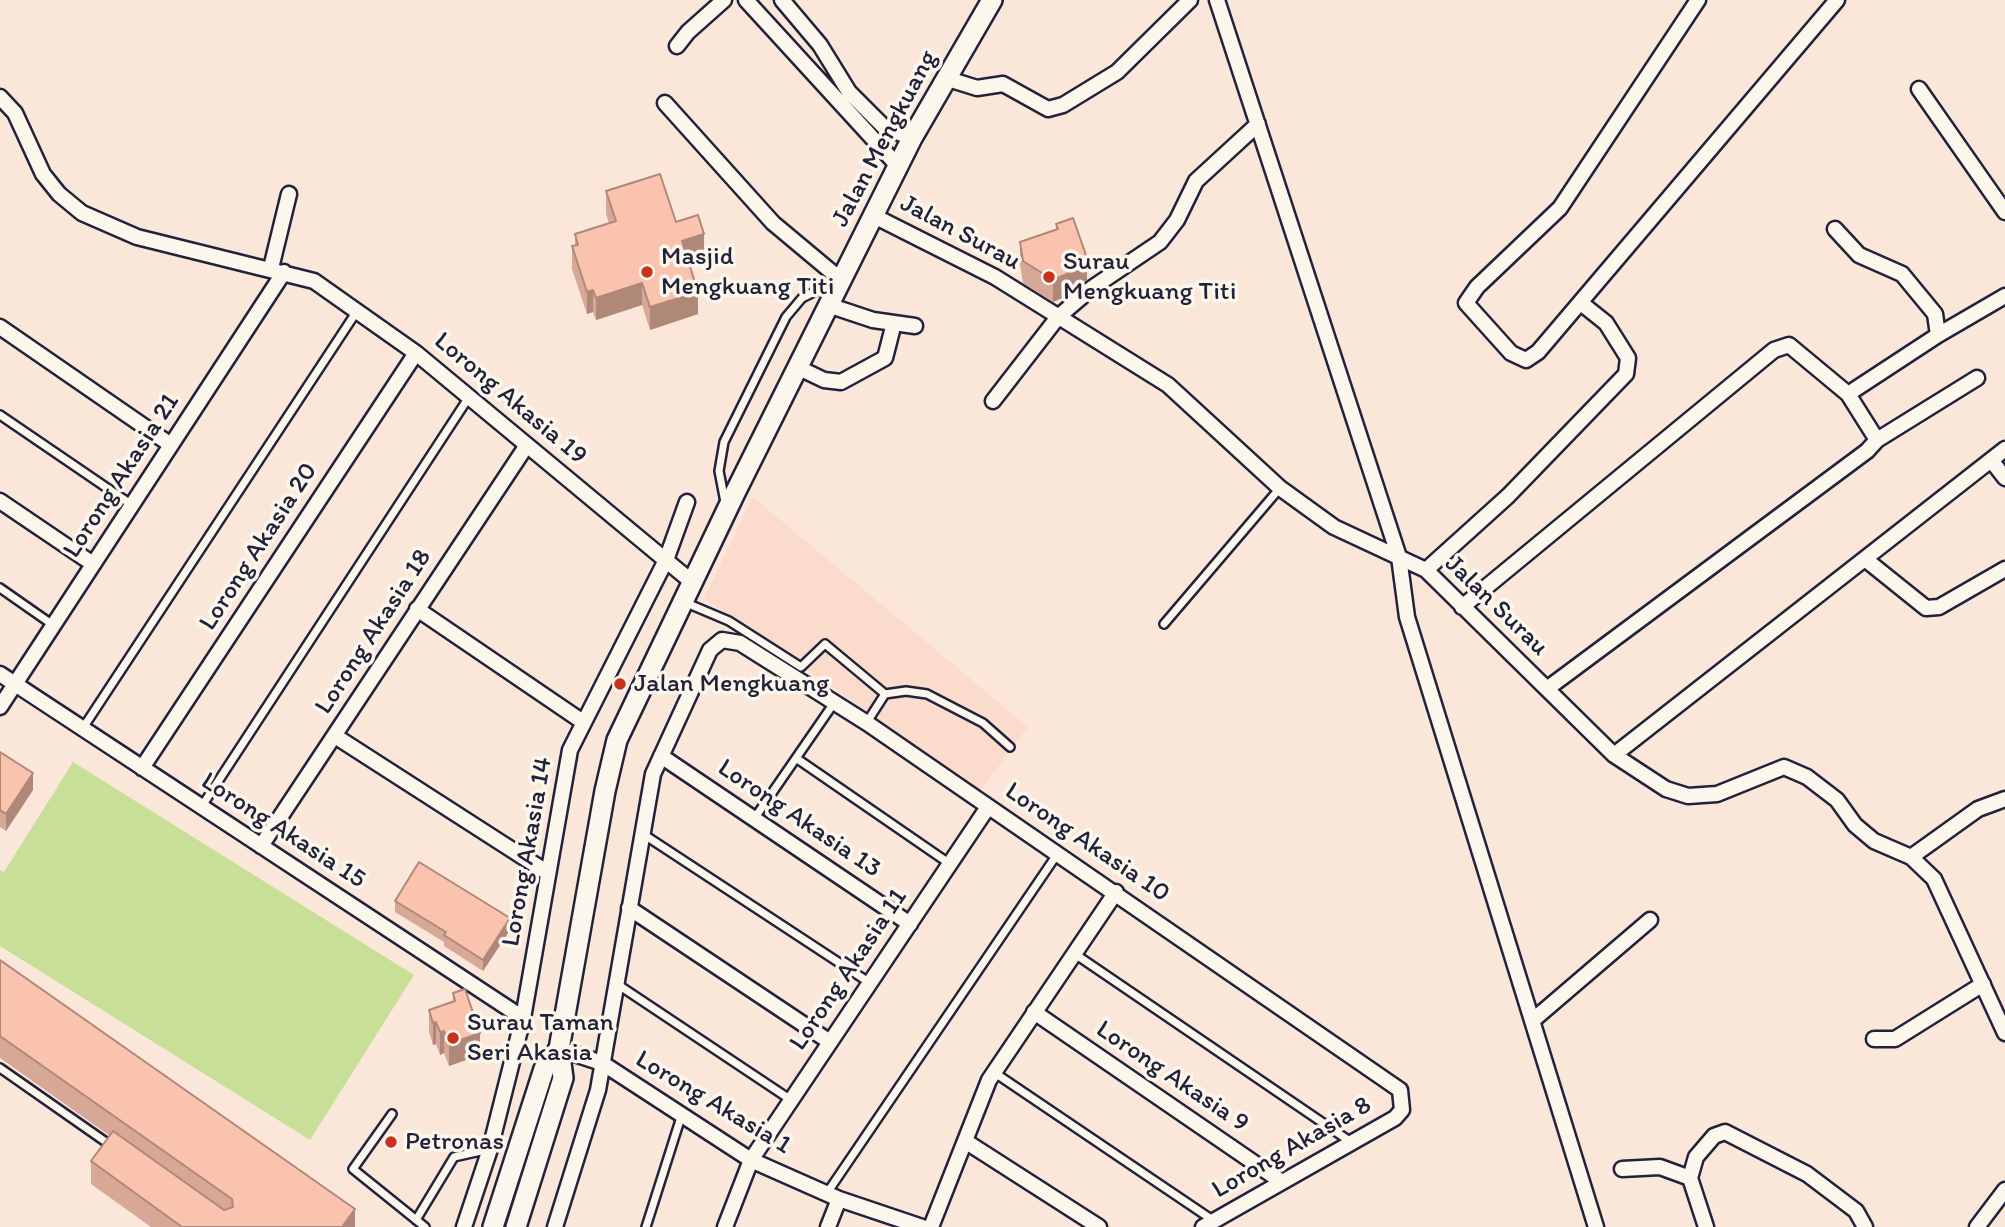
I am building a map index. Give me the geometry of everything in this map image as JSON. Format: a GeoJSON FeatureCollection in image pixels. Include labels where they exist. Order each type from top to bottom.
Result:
{"type":"FeatureCollection","features":[{"type":"Feature","properties":{"kind":"main road","name":"Jalan Mengkuang"},"geometry":{"type":"LineString","coordinates":[[516,1227],[563,1078],[559,1049],[605,791],[617,740],[726,510],[874,216],[891,159],[904,135],[945,78],[992,0]]}},
{"type":"Feature","properties":{"kind":"main road","name":"Jalan Mengkuang"},"geometry":{"type":"LineString","coordinates":[[493,1227],[544,1069],[559,1049]]}},
{"type":"Feature","properties":{"kind":"street"},"geometry":{"type":"LineString","coordinates":[[677,46],[688,32],[724,0]]}},
{"type":"Feature","properties":{"kind":"street"},"geometry":{"type":"LineString","coordinates":[[746,0],[891,159]]}},
{"type":"Feature","properties":{"kind":"street"},"geometry":{"type":"LineString","coordinates":[[782,0],[820,46],[849,92],[884,127],[904,135]]}},
{"type":"Feature","properties":{"kind":"street"},"geometry":{"type":"LineString","coordinates":[[945,78],[977,88],[1003,84],[1048,109],[1063,104],[1117,72],[1190,0]]}},
{"type":"Feature","properties":{"kind":"street"},"geometry":{"type":"LineString","coordinates":[[1217,0],[1399,557],[1408,617],[1596,1227]]}},
{"type":"Feature","properties":{"kind":"street"},"geometry":{"type":"LineString","coordinates":[[1698,0],[1560,208],[1477,287],[1466,303],[1511,353],[1526,360],[1538,352],[1837,0]]}},
{"type":"Feature","properties":{"kind":"street"},"geometry":{"type":"LineString","coordinates":[[804,61],[820,46]]}},
{"type":"Feature","properties":{"kind":"street"},"geometry":{"type":"LineString","coordinates":[[1919,89],[2005,212]]}},
{"type":"Feature","properties":{"kind":"street","name":"Lorong Akasia 19"},"geometry":{"type":"LineString","coordinates":[[0,97],[15,113],[43,174],[59,194],[82,213],[137,237],[314,281],[416,353],[692,582]]}},
{"type":"Feature","properties":{"kind":"street"},"geometry":{"type":"LineString","coordinates":[[665,103],[773,223],[841,279]]}},
{"type":"Feature","properties":{"kind":"street"},"geometry":{"type":"LineString","coordinates":[[993,401],[1058,317],[1160,242],[1177,220],[1196,181],[1258,124]]}},
{"type":"Feature","properties":{"kind":"street","name":"Lorong Akasia 21"},"geometry":{"type":"LineString","coordinates":[[0,707],[171,445],[277,270],[289,194]]}},
{"type":"Feature","properties":{"kind":"street","name":"Jalan Surau"},"geometry":{"type":"LineString","coordinates":[[874,216],[995,277],[1168,384],[1280,488],[1334,527],[1426,570],[1614,755],[1666,789],[1688,796],[1717,794],[1784,767],[1807,777],[1837,800],[1855,825],[1874,841],[1911,857],[1934,879],[2005,1033]]}},
{"type":"Feature","properties":{"kind":"street"},"geometry":{"type":"LineString","coordinates":[[1835,229],[1859,255],[1902,274],[1936,314],[1938,335]]}},
{"type":"Feature","properties":{"kind":"street"},"geometry":{"type":"LineString","coordinates":[[1849,394],[1938,335],[2005,296]]}},
{"type":"Feature","properties":{"kind":"street"},"geometry":{"type":"LineString","coordinates":[[1426,570],[1508,496],[1626,374],[1628,358],[1606,323],[1581,303]]}},
{"type":"Feature","properties":{"kind":"street"},"geometry":{"type":"LineString","coordinates":[[828,305],[873,320],[915,326]]}},
{"type":"Feature","properties":{"kind":"street"},"geometry":{"type":"LineString","coordinates":[[797,367],[824,380],[841,382],[885,358],[894,323]]}},
{"type":"Feature","properties":{"kind":"street"},"geometry":{"type":"LineString","coordinates":[[0,327],[171,445]]}},
{"type":"Feature","properties":{"kind":"street"},"geometry":{"type":"LineString","coordinates":[[1462,607],[1774,350],[1789,345],[1849,394],[1877,440]]}},
{"type":"Feature","properties":{"kind":"street","name":"Lorong Akasia 20"},"geometry":{"type":"LineString","coordinates":[[142,768],[416,353]]}},
{"type":"Feature","properties":{"kind":"street"},"geometry":{"type":"LineString","coordinates":[[1548,688],[1867,452],[1877,440],[1977,378]]}},
{"type":"Feature","properties":{"kind":"street","name":"Lorong Akasia 18"},"geometry":{"type":"LineString","coordinates":[[261,846],[527,445]]}},
{"type":"Feature","properties":{"kind":"street"},"geometry":{"type":"LineString","coordinates":[[1614,755],[2005,449]]}},
{"type":"Feature","properties":{"kind":"street"},"geometry":{"type":"LineString","coordinates":[[1991,460],[2005,478]]}},
{"type":"Feature","properties":{"kind":"street"},"geometry":{"type":"LineString","coordinates":[[0,500],[93,564]]}},
{"type":"Feature","properties":{"kind":"street","name":"Lorong Akasia 14"},"geometry":{"type":"LineString","coordinates":[[464,1227],[490,1149],[523,1018],[570,750],[666,560],[687,502]]}},
{"type":"Feature","properties":{"kind":"street"},"geometry":{"type":"LineString","coordinates":[[1865,559],[1926,608],[1939,607],[2005,569]]}},
{"type":"Feature","properties":{"kind":"street"},"geometry":{"type":"LineString","coordinates":[[417,609],[583,722]]}},
{"type":"Feature","properties":{"kind":"street","name":"Lorong Akasia 10"},"geometry":{"type":"LineString","coordinates":[[661,756],[710,650],[722,640],[740,643],[867,723],[1058,852],[1400,1090],[1402,1110]]}},
{"type":"Feature","properties":{"kind":"street","name":"Lorong Akasia 15"},"geometry":{"type":"LineString","coordinates":[[0,674],[523,1018]]}},
{"type":"Feature","properties":{"kind":"street"},"geometry":{"type":"LineString","coordinates":[[335,736],[548,873]]}},
{"type":"Feature","properties":{"kind":"street"},"geometry":{"type":"LineString","coordinates":[[555,1227],[598,1090],[653,774],[661,756]]}},
{"type":"Feature","properties":{"kind":"street","name":"Lorong Akasia 13"},"geometry":{"type":"LineString","coordinates":[[661,756],[910,923]]}},
{"type":"Feature","properties":{"kind":"street"},"geometry":{"type":"LineString","coordinates":[[1911,857],[1978,810],[2005,799]]}},
{"type":"Feature","properties":{"kind":"street","name":"Lorong Akasia 11"},"geometry":{"type":"LineString","coordinates":[[725,1227],[751,1160],[988,807]]}},
{"type":"Feature","properties":{"kind":"street"},"geometry":{"type":"LineString","coordinates":[[931,1227],[994,1073],[1116,892]]}},
{"type":"Feature","properties":{"kind":"street"},"geometry":{"type":"LineString","coordinates":[[629,908],[830,1042]]}},
{"type":"Feature","properties":{"kind":"street"},"geometry":{"type":"LineString","coordinates":[[1532,1021],[1650,920]]}},
{"type":"Feature","properties":{"kind":"street"},"geometry":{"type":"LineString","coordinates":[[1874,1039],[1895,1039],[1983,984]]}},
{"type":"Feature","properties":{"kind":"street","name":"Lorong Akasia 9"},"geometry":{"type":"LineString","coordinates":[[1034,1012],[1282,1182]]}},
{"type":"Feature","properties":{"kind":"street","name":"Lorong Akasia 1"},"geometry":{"type":"LineString","coordinates":[[559,1049],[602,1063],[751,1160],[833,1196],[922,1227]]}},
{"type":"Feature","properties":{"kind":"street","name":"Lorong Akasia 8"},"geometry":{"type":"LineString","coordinates":[[1209,1224],[1395,1118],[1402,1110]]}},
{"type":"Feature","properties":{"kind":"street"},"geometry":{"type":"LineString","coordinates":[[1706,1227],[1690,1178],[1696,1157],[1714,1136],[1726,1132],[1807,1174],[1856,1211],[1865,1227]]}},
{"type":"Feature","properties":{"kind":"street"},"geometry":{"type":"LineString","coordinates":[[965,1141],[1099,1227]]}},
{"type":"Feature","properties":{"kind":"street"},"geometry":{"type":"LineString","coordinates":[[490,1149],[521,1142]]}},
{"type":"Feature","properties":{"kind":"street"},"geometry":{"type":"LineString","coordinates":[[1622,1169],[1660,1167],[1690,1178]]}},
{"type":"Feature","properties":{"kind":"street"},"geometry":{"type":"LineString","coordinates":[[1977,1227],[2005,1190]]}},
{"type":"Feature","properties":{"kind":"street"},"geometry":{"type":"LineString","coordinates":[[828,1227],[833,1196]]}},
{"type":"Feature","properties":{"kind":"lane"},"geometry":{"type":"LineString","coordinates":[[726,510],[719,471],[724,442],[786,317],[802,298],[841,279]]}},
{"type":"Feature","properties":{"kind":"lane"},"geometry":{"type":"LineString","coordinates":[[83,729],[357,311]]}},
{"type":"Feature","properties":{"kind":"lane"},"geometry":{"type":"LineString","coordinates":[[202,807],[469,397]]}},
{"type":"Feature","properties":{"kind":"lane"},"geometry":{"type":"LineString","coordinates":[[0,415],[132,505]]}},
{"type":"Feature","properties":{"kind":"lane"},"geometry":{"type":"LineString","coordinates":[[1164,624],[1280,488]]}},
{"type":"Feature","properties":{"kind":"lane"},"geometry":{"type":"LineString","coordinates":[[0,588],[54,625]]}},
{"type":"Feature","properties":{"kind":"lane"},"geometry":{"type":"LineString","coordinates":[[684,602],[729,621],[801,667],[825,644],[885,694],[906,691],[927,694],[983,723],[1010,747]]}},
{"type":"Feature","properties":{"kind":"lane"},"geometry":{"type":"LineString","coordinates":[[867,723],[885,694]]}},
{"type":"Feature","properties":{"kind":"lane"},"geometry":{"type":"LineString","coordinates":[[754,819],[834,703]]}},
{"type":"Feature","properties":{"kind":"lane"},"geometry":{"type":"LineString","coordinates":[[796,758],[950,864]]}},
{"type":"Feature","properties":{"kind":"lane"},"geometry":{"type":"LineString","coordinates":[[643,834],[870,982]]}},
{"type":"Feature","properties":{"kind":"lane"},"geometry":{"type":"LineString","coordinates":[[833,1196],[1058,852]]}},
{"type":"Feature","properties":{"kind":"lane"},"geometry":{"type":"LineString","coordinates":[[1074,954],[1352,1143]]}},
{"type":"Feature","properties":{"kind":"lane"},"geometry":{"type":"LineString","coordinates":[[616,984],[791,1100]]}},
{"type":"Feature","properties":{"kind":"lane"},"geometry":{"type":"LineString","coordinates":[[0,1068],[126,1156]]}},
{"type":"Feature","properties":{"kind":"lane"},"geometry":{"type":"LineString","coordinates":[[994,1073],[1209,1224]]}},
{"type":"Feature","properties":{"kind":"lane"},"geometry":{"type":"LineString","coordinates":[[392,1114],[353,1169],[425,1227]]}},
{"type":"Feature","properties":{"kind":"lane"},"geometry":{"type":"LineString","coordinates":[[646,1227],[681,1116]]}},
{"type":"Feature","properties":{"kind":"lane"},"geometry":{"type":"LineString","coordinates":[[416,1220],[454,1157],[490,1149]]}},
{"type":"Feature","properties":{"kind":"shaded area"},"geometry":{"type":"Polygon","coordinates":[[[753,497],[1028,727],[981,790],[704,598],[753,497]]]}},
{"type":"Feature","properties":{"kind":"green space"},"geometry":{"type":"Polygon","coordinates":[[[73,762],[414,975],[310,1140],[0,946],[0,870],[4,872],[73,762]]]}},
{"type":"Feature","properties":{"kind":"building"},"geometry":{"type":"Polygon","coordinates":[[[660,174],[676,222],[698,215],[704,234],[682,241],[698,292],[650,307],[642,283],[596,298],[593,290],[587,292],[572,246],[578,245],[575,234],[616,221],[606,191],[660,174]]]}},
{"type":"Feature","properties":{"kind":"building"},"geometry":{"type":"Polygon","coordinates":[[[1073,218],[1087,258],[1067,266],[1069,273],[1053,280],[1023,261],[1020,242],[1058,229],[1056,224],[1073,218]]]}},
{"type":"Feature","properties":{"kind":"building"},"geometry":{"type":"Polygon","coordinates":[[[0,752],[33,773],[6,814],[0,810],[0,752]]]}},
{"type":"Feature","properties":{"kind":"building"},"geometry":{"type":"Polygon","coordinates":[[[419,862],[510,918],[483,960],[444,935],[446,932],[395,901],[419,862]]]}},
{"type":"Feature","properties":{"kind":"building"},"geometry":{"type":"Polygon","coordinates":[[[0,960],[355,1209],[342,1227],[182,1227],[91,1161],[113,1131],[224,1210],[233,1207],[232,1199],[0,1036],[0,960]]]}},
{"type":"Feature","properties":{"kind":"building"},"geometry":{"type":"Polygon","coordinates":[[[465,989],[480,1033],[449,1044],[444,1031],[440,1032],[436,1022],[433,1023],[429,1010],[455,1001],[453,993],[465,989]]]}},
{"type":"Feature","properties":{"kind":"place","name":"Masjid Mengkuang Titi"},"geometry":{"type":"Point","coordinates":[647,272]}},
{"type":"Feature","properties":{"kind":"place","name":"Surau Mengkuang Titi"},"geometry":{"type":"Point","coordinates":[1049,277]}},
{"type":"Feature","properties":{"kind":"place","name":"Jalan Mengkuang"},"geometry":{"type":"Point","coordinates":[620,684]}},
{"type":"Feature","properties":{"kind":"place","name":"Surau Taman Seri Akasia"},"geometry":{"type":"Point","coordinates":[453,1038]}},
{"type":"Feature","properties":{"kind":"place","name":"Petronas"},"geometry":{"type":"Point","coordinates":[391,1142]}}]}
